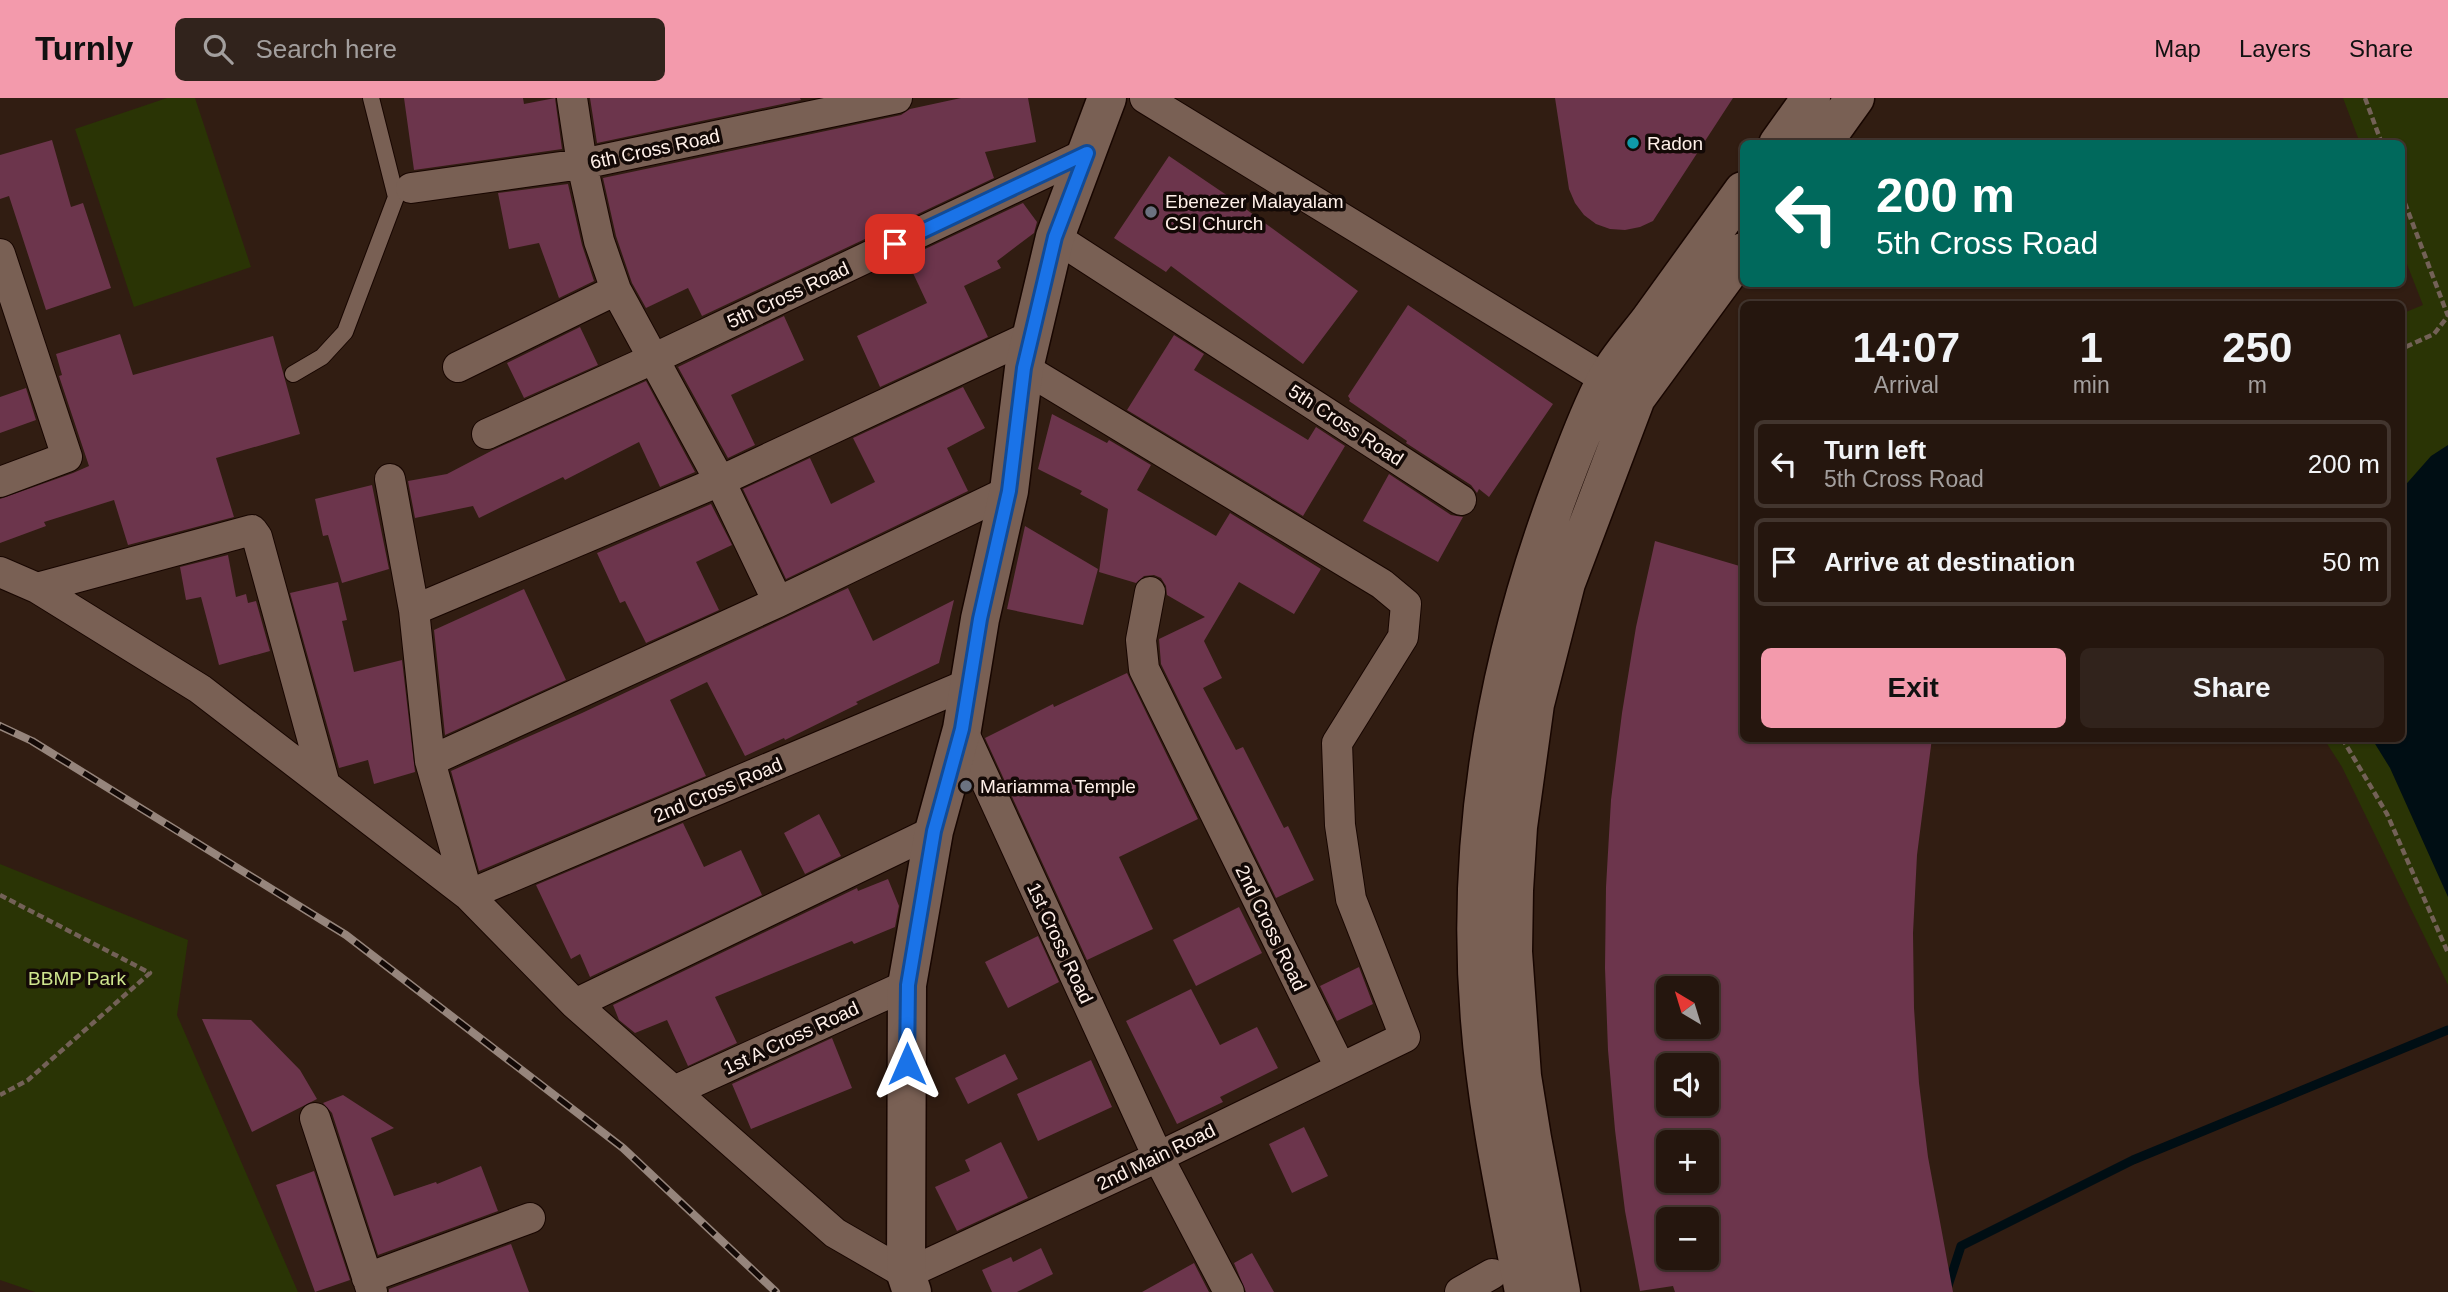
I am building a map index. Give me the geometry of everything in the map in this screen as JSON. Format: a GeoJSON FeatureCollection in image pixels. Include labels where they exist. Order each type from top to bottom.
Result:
{"type":"FeatureCollection","features":[{"type":"Feature","properties":{"kind":"street"},"geometry":{"type":"LineString","coordinates":[[572,98],[582,164],[599,241],[616,290],[720,481],[778,603]]}},
{"type":"Feature","properties":{"kind":"street","name":"6th Cross Road"},"geometry":{"type":"LineString","coordinates":[[403,193],[582,164],[897,98]]}},
{"type":"Feature","properties":{"kind":"street"},"geometry":{"type":"LineString","coordinates":[[909,1283],[908,985],[934,831],[962,729],[968,684],[1009,491],[1028,351],[1055,237],[1107,98]]}},
{"type":"Feature","properties":{"kind":"street"},"geometry":{"type":"LineString","coordinates":[[1145,98],[1621,389]]}},
{"type":"Feature","properties":{"kind":"street"},"geometry":{"type":"LineString","coordinates":[[1781,140],[1811,98]]}},
{"type":"Feature","properties":{"kind":"street"},"geometry":{"type":"LineString","coordinates":[[1825,140],[1855,98]]}},
{"type":"Feature","properties":{"kind":"street","name":"5th Cross Road"},"geometry":{"type":"LineString","coordinates":[[487,434],[655,358],[1087,153]]}},
{"type":"Feature","properties":{"kind":"street"},"geometry":{"type":"LineString","coordinates":[[1460,1292],[1508,1283],[1496,1145],[1479,1017],[1477,927],[1481,824],[1499,697],[1531,572],[1572,460],[1621,389],[1740,196]]}},
{"type":"Feature","properties":{"kind":"street","name":"5th Cross Road"},"geometry":{"type":"LineString","coordinates":[[1055,237],[1461,500]]}},
{"type":"Feature","properties":{"kind":"street"},"geometry":{"type":"LineString","coordinates":[[0,254],[67,457],[0,482]]}},
{"type":"Feature","properties":{"kind":"street"},"geometry":{"type":"LineString","coordinates":[[1561,1292],[1532,1139],[1519,1039],[1513,952],[1518,827],[1535,704],[1552,631],[1581,539],[1621,389],[1740,255]]}},
{"type":"Feature","properties":{"kind":"street"},"geometry":{"type":"LineString","coordinates":[[458,367],[616,290]]}},
{"type":"Feature","properties":{"kind":"street"},"geometry":{"type":"LineString","coordinates":[[414,610],[1028,351]]}},
{"type":"Feature","properties":{"kind":"street","name":"2nd Main Road"},"geometry":{"type":"LineString","coordinates":[[909,1283],[1158,1157],[1405,1037],[1352,899],[1340,825],[1337,743],[1403,637],[1406,604],[1382,583],[1028,351]]}},
{"type":"Feature","properties":{"kind":"street"},"geometry":{"type":"LineString","coordinates":[[390,479],[414,610],[430,761],[468,895]]}},
{"type":"Feature","properties":{"kind":"street"},"geometry":{"type":"LineString","coordinates":[[430,761],[778,603],[1009,491]]}},
{"type":"Feature","properties":{"kind":"street"},"geometry":{"type":"LineString","coordinates":[[37,589],[252,530],[257,537],[325,785]]}},
{"type":"Feature","properties":{"kind":"street"},"geometry":{"type":"LineString","coordinates":[[0,572],[37,589],[200,689],[468,895],[575,1004],[835,1233],[909,1283]]}},
{"type":"Feature","properties":{"kind":"street","name":"2nd Cross Road"},"geometry":{"type":"LineString","coordinates":[[1150,592],[1141,640],[1144,669],[1340,1068]]}},
{"type":"Feature","properties":{"kind":"street","name":"2nd Cross Road"},"geometry":{"type":"LineString","coordinates":[[468,895],[968,684]]}},
{"type":"Feature","properties":{"kind":"street","name":"1st Cross Road"},"geometry":{"type":"LineString","coordinates":[[962,729],[1158,1157],[1229,1292]]}},
{"type":"Feature","properties":{"kind":"street"},"geometry":{"type":"LineString","coordinates":[[575,1004],[934,831]]}},
{"type":"Feature","properties":{"kind":"street","name":"1st A Cross Road"},"geometry":{"type":"LineString","coordinates":[[674,1091],[908,985]]}},
{"type":"Feature","properties":{"kind":"street"},"geometry":{"type":"LineString","coordinates":[[315,1118],[370,1285],[530,1218]]}},
{"type":"Feature","properties":{"kind":"lane"},"geometry":{"type":"LineString","coordinates":[[293,374],[322,357],[345,332],[403,193],[371,98]]}},
{"type":"Feature","properties":{"kind":"path"},"geometry":{"type":"LineString","coordinates":[[2365,98],[2381,140]]}},
{"type":"Feature","properties":{"kind":"path"},"geometry":{"type":"LineString","coordinates":[[2405,203],[2448,316],[2434,334],[2405,347]]}},
{"type":"Feature","properties":{"kind":"path"},"geometry":{"type":"LineString","coordinates":[[2344,742],[2387,814],[2448,953]]}},
{"type":"Feature","properties":{"kind":"path"},"geometry":{"type":"LineString","coordinates":[[0,895],[150,973],[28,1080],[0,1095]]}},
{"type":"Feature","properties":{"kind":"green space"},"geometry":{"type":"Polygon","coordinates":[[[167,98],[195,98],[251,267],[134,307],[75,129],[167,98]]]}},
{"type":"Feature","properties":{"kind":"green space"},"geometry":{"type":"Polygon","coordinates":[[[2343,98],[2448,98],[2448,985],[2342,767],[2326,742],[2405,742],[2405,312],[2423,305],[2405,259],[2405,140],[2359,140],[2343,98]]]}},
{"type":"Feature","properties":{"kind":"green space","name":"BBMP Park"},"geometry":{"type":"Polygon","coordinates":[[[0,864],[188,940],[177,1015],[298,1292],[35,1292],[0,1280],[0,864]]]}},
{"type":"Feature","properties":{"kind":"shaded area"},"geometry":{"type":"Polygon","coordinates":[[[2448,445],[2448,897],[2390,768],[2374,742],[2405,742],[2405,485],[2431,456],[2448,445]]]}},
{"type":"Feature","properties":{"kind":"building"},"geometry":{"type":"Polygon","coordinates":[[[404,98],[523,98],[524,104],[555,98],[562,149],[414,170],[404,98]]]}},
{"type":"Feature","properties":{"kind":"building"},"geometry":{"type":"Polygon","coordinates":[[[590,98],[800,98],[801,100],[597,143],[590,98]]]}},
{"type":"Feature","properties":{"kind":"building"},"geometry":{"type":"Polygon","coordinates":[[[961,98],[1028,98],[1036,142],[985,152],[994,178],[702,316],[688,288],[646,308],[632,283],[616,236],[603,178],[901,115],[910,109],[961,98]]]}},
{"type":"Feature","properties":{"kind":"building","name":"Radon"},"geometry":{"type":"Polygon","coordinates":[[[1555,98],[1733,98],[1653,221],[1625,230],[1596,224],[1584,215],[1575,203],[1569,189],[1555,98]]]}},
{"type":"Feature","properties":{"kind":"building"},"geometry":{"type":"Polygon","coordinates":[[[52,140],[71,207],[83,203],[111,288],[46,310],[9,196],[0,199],[0,155],[52,140]]]}},
{"type":"Feature","properties":{"kind":"building"},"geometry":{"type":"Polygon","coordinates":[[[1169,156],[1358,291],[1303,364],[1171,266],[1166,272],[1114,238],[1169,156]]]}},
{"type":"Feature","properties":{"kind":"building"},"geometry":{"type":"Polygon","coordinates":[[[568,184],[582,245],[594,281],[559,298],[539,243],[509,249],[498,193],[568,184]]]}},
{"type":"Feature","properties":{"kind":"building"},"geometry":{"type":"Polygon","coordinates":[[[1023,203],[1037,222],[1034,233],[997,261],[1001,268],[964,286],[988,337],[880,387],[857,336],[927,303],[906,258],[1023,203]]]}},
{"type":"Feature","properties":{"kind":"building"},"geometry":{"type":"Polygon","coordinates":[[[1408,305],[1553,404],[1489,497],[1479,489],[1477,493],[1471,485],[1406,443],[1407,441],[1349,401],[1348,396],[1408,305]]]}},
{"type":"Feature","properties":{"kind":"building"},"geometry":{"type":"Polygon","coordinates":[[[784,316],[804,360],[731,395],[755,445],[728,458],[678,367],[784,316]]]}},
{"type":"Feature","properties":{"kind":"building"},"geometry":{"type":"Polygon","coordinates":[[[580,327],[598,365],[524,398],[507,363],[580,327]]]}},
{"type":"Feature","properties":{"kind":"building"},"geometry":{"type":"Polygon","coordinates":[[[120,334],[133,375],[273,336],[300,434],[216,458],[234,517],[128,545],[114,500],[44,522],[46,526],[0,543],[0,499],[89,466],[59,376],[62,375],[56,354],[120,334]]]}},
{"type":"Feature","properties":{"kind":"building"},"geometry":{"type":"Polygon","coordinates":[[[1174,335],[1204,354],[1194,370],[1308,440],[1316,427],[1345,446],[1303,516],[1127,410],[1174,335]]]}},
{"type":"Feature","properties":{"kind":"building"},"geometry":{"type":"Polygon","coordinates":[[[646,381],[695,472],[660,487],[639,442],[565,480],[563,477],[479,518],[473,506],[415,518],[408,481],[447,474],[493,450],[646,381]]]}},
{"type":"Feature","properties":{"kind":"building"},"geometry":{"type":"Polygon","coordinates":[[[963,387],[985,428],[947,448],[968,491],[786,579],[743,489],[810,458],[831,504],[875,482],[853,438],[963,387]]]}},
{"type":"Feature","properties":{"kind":"building"},"geometry":{"type":"Polygon","coordinates":[[[26,388],[36,420],[0,433],[0,397],[26,388]]]}},
{"type":"Feature","properties":{"kind":"building"},"geometry":{"type":"Polygon","coordinates":[[[1052,414],[1107,443],[1109,440],[1151,465],[1137,490],[1216,536],[1230,513],[1321,569],[1294,614],[1239,582],[1204,641],[1222,678],[1203,688],[1236,750],[1243,747],[1284,828],[1288,826],[1314,880],[1276,898],[1161,664],[1159,639],[1205,617],[1167,595],[1161,578],[1154,575],[1144,576],[1136,583],[1099,572],[1108,509],[1080,494],[1082,491],[1038,469],[1052,414]]]}},
{"type":"Feature","properties":{"kind":"building"},"geometry":{"type":"Polygon","coordinates":[[[1389,474],[1451,515],[1463,517],[1438,562],[1363,521],[1389,474]]]}},
{"type":"Feature","properties":{"kind":"building"},"geometry":{"type":"Polygon","coordinates":[[[372,485],[389,569],[342,583],[328,535],[323,536],[315,499],[372,485]]]}},
{"type":"Feature","properties":{"kind":"building"},"geometry":{"type":"Polygon","coordinates":[[[711,504],[732,545],[696,562],[719,610],[646,643],[625,601],[620,603],[597,553],[711,504]]]}},
{"type":"Feature","properties":{"kind":"building"},"geometry":{"type":"Polygon","coordinates":[[[1025,526],[1098,569],[1083,625],[1007,609],[1025,526]]]}},
{"type":"Feature","properties":{"kind":"building"},"geometry":{"type":"Polygon","coordinates":[[[1655,541],[1740,566],[1740,742],[1931,742],[1917,855],[1913,933],[1914,1008],[1928,1157],[1953,1292],[1675,1292],[1673,1286],[1640,1291],[1625,1211],[1608,1050],[1605,968],[1611,800],[1636,627],[1655,541]]]}},
{"type":"Feature","properties":{"kind":"building"},"geometry":{"type":"Polygon","coordinates":[[[228,555],[236,597],[246,594],[248,603],[256,601],[270,651],[219,665],[201,597],[186,600],[180,567],[228,555]]]}},
{"type":"Feature","properties":{"kind":"building"},"geometry":{"type":"Polygon","coordinates":[[[338,582],[347,620],[342,621],[354,672],[402,660],[415,772],[374,784],[368,760],[339,768],[290,593],[338,582]]]}},
{"type":"Feature","properties":{"kind":"building"},"geometry":{"type":"Polygon","coordinates":[[[848,588],[873,641],[954,600],[939,663],[856,702],[858,704],[785,740],[784,738],[745,756],[707,682],[670,700],[706,776],[479,871],[451,771],[582,713],[848,588]]]}},
{"type":"Feature","properties":{"kind":"building"},"geometry":{"type":"Polygon","coordinates":[[[524,589],[566,680],[445,735],[434,630],[524,589]]]}},
{"type":"Feature","properties":{"kind":"building"},"geometry":{"type":"Polygon","coordinates":[[[1127,673],[1198,819],[1119,857],[1153,929],[1087,960],[985,738],[1053,704],[1054,707],[1127,673]]]}},
{"type":"Feature","properties":{"kind":"building"},"geometry":{"type":"Polygon","coordinates":[[[819,814],[841,856],[805,874],[784,833],[819,814]]]}},
{"type":"Feature","properties":{"kind":"building"},"geometry":{"type":"Polygon","coordinates":[[[683,823],[704,867],[741,850],[762,895],[590,977],[580,954],[571,959],[536,885],[683,823]]]}},
{"type":"Feature","properties":{"kind":"building"},"geometry":{"type":"Polygon","coordinates":[[[888,879],[899,906],[895,927],[854,944],[852,941],[715,997],[737,1043],[688,1066],[667,1020],[635,1033],[619,1020],[613,1005],[857,888],[858,891],[888,879]]]}},
{"type":"Feature","properties":{"kind":"building"},"geometry":{"type":"Polygon","coordinates":[[[1239,907],[1262,953],[1196,986],[1173,940],[1239,907]]]}},
{"type":"Feature","properties":{"kind":"building"},"geometry":{"type":"Polygon","coordinates":[[[1038,936],[1059,982],[1008,1008],[985,962],[1038,936]]]}},
{"type":"Feature","properties":{"kind":"building"},"geometry":{"type":"Polygon","coordinates":[[[1359,967],[1373,1004],[1337,1021],[1320,986],[1359,967]]]}},
{"type":"Feature","properties":{"kind":"building"},"geometry":{"type":"Polygon","coordinates":[[[1191,989],[1220,1045],[1257,1027],[1278,1068],[1220,1097],[1223,1102],[1177,1124],[1126,1021],[1191,989]]]}},
{"type":"Feature","properties":{"kind":"building"},"geometry":{"type":"Polygon","coordinates":[[[202,1019],[251,1020],[300,1070],[317,1099],[252,1132],[202,1019]]]}},
{"type":"Feature","properties":{"kind":"building"},"geometry":{"type":"Polygon","coordinates":[[[832,1038],[852,1088],[751,1129],[732,1084],[832,1038]]]}},
{"type":"Feature","properties":{"kind":"building"},"geometry":{"type":"Polygon","coordinates":[[[1005,1054],[1018,1079],[968,1104],[955,1078],[1005,1054]]]}},
{"type":"Feature","properties":{"kind":"building"},"geometry":{"type":"Polygon","coordinates":[[[1091,1060],[1112,1107],[1038,1141],[1017,1094],[1091,1060]]]}},
{"type":"Feature","properties":{"kind":"building"},"geometry":{"type":"Polygon","coordinates":[[[343,1095],[394,1128],[371,1138],[394,1196],[436,1182],[437,1184],[481,1166],[498,1211],[378,1255],[332,1113],[323,1103],[343,1095]]]}},
{"type":"Feature","properties":{"kind":"building"},"geometry":{"type":"Polygon","coordinates":[[[1304,1127],[1328,1176],[1292,1193],[1269,1144],[1304,1127]]]}},
{"type":"Feature","properties":{"kind":"building"},"geometry":{"type":"Polygon","coordinates":[[[1001,1142],[1028,1198],[957,1231],[935,1187],[970,1171],[965,1160],[1001,1142]]]}},
{"type":"Feature","properties":{"kind":"building"},"geometry":{"type":"Polygon","coordinates":[[[314,1171],[350,1280],[315,1292],[276,1185],[314,1171]]]}},
{"type":"Feature","properties":{"kind":"building"},"geometry":{"type":"Polygon","coordinates":[[[511,1244],[529,1292],[389,1292],[389,1289],[511,1244]]]}},
{"type":"Feature","properties":{"kind":"building"},"geometry":{"type":"Polygon","coordinates":[[[1041,1248],[1053,1274],[1017,1292],[992,1292],[982,1270],[1011,1257],[1013,1262],[1041,1248]]]}},
{"type":"Feature","properties":{"kind":"building"},"geometry":{"type":"Polygon","coordinates":[[[1252,1253],[1274,1292],[1246,1292],[1234,1263],[1252,1253]]]}},
{"type":"Feature","properties":{"kind":"building"},"geometry":{"type":"Polygon","coordinates":[[[1194,1263],[1209,1292],[1142,1292],[1194,1263]]]}},
{"type":"Feature","properties":{"kind":"waterway"},"geometry":{"type":"LineString","coordinates":[[1946,1292],[1961,1246],[2133,1160],[2448,1030]]}},
{"type":"Feature","properties":{"kind":"railway"},"geometry":{"type":"LineString","coordinates":[[0,726],[32,741],[346,935],[623,1148],[776,1292]]}},
{"type":"Feature","properties":{"kind":"place","name":"Radon"},"geometry":{"type":"Point","coordinates":[1633,143]}},
{"type":"Feature","properties":{"kind":"place","name":"Ebenezer Malayalam CSI Church"},"geometry":{"type":"Point","coordinates":[1151,212]}},
{"type":"Feature","properties":{"kind":"place","name":"Mariamma Temple"},"geometry":{"type":"Point","coordinates":[966,786]}},
{"type":"Feature","properties":{"kind":"route"},"geometry":{"type":"LineString","coordinates":[[895,244],[1087,153],[1055,237],[1024,368],[1009,491],[980,619],[962,729],[934,831],[908,985],[907,1064]]}}]}
